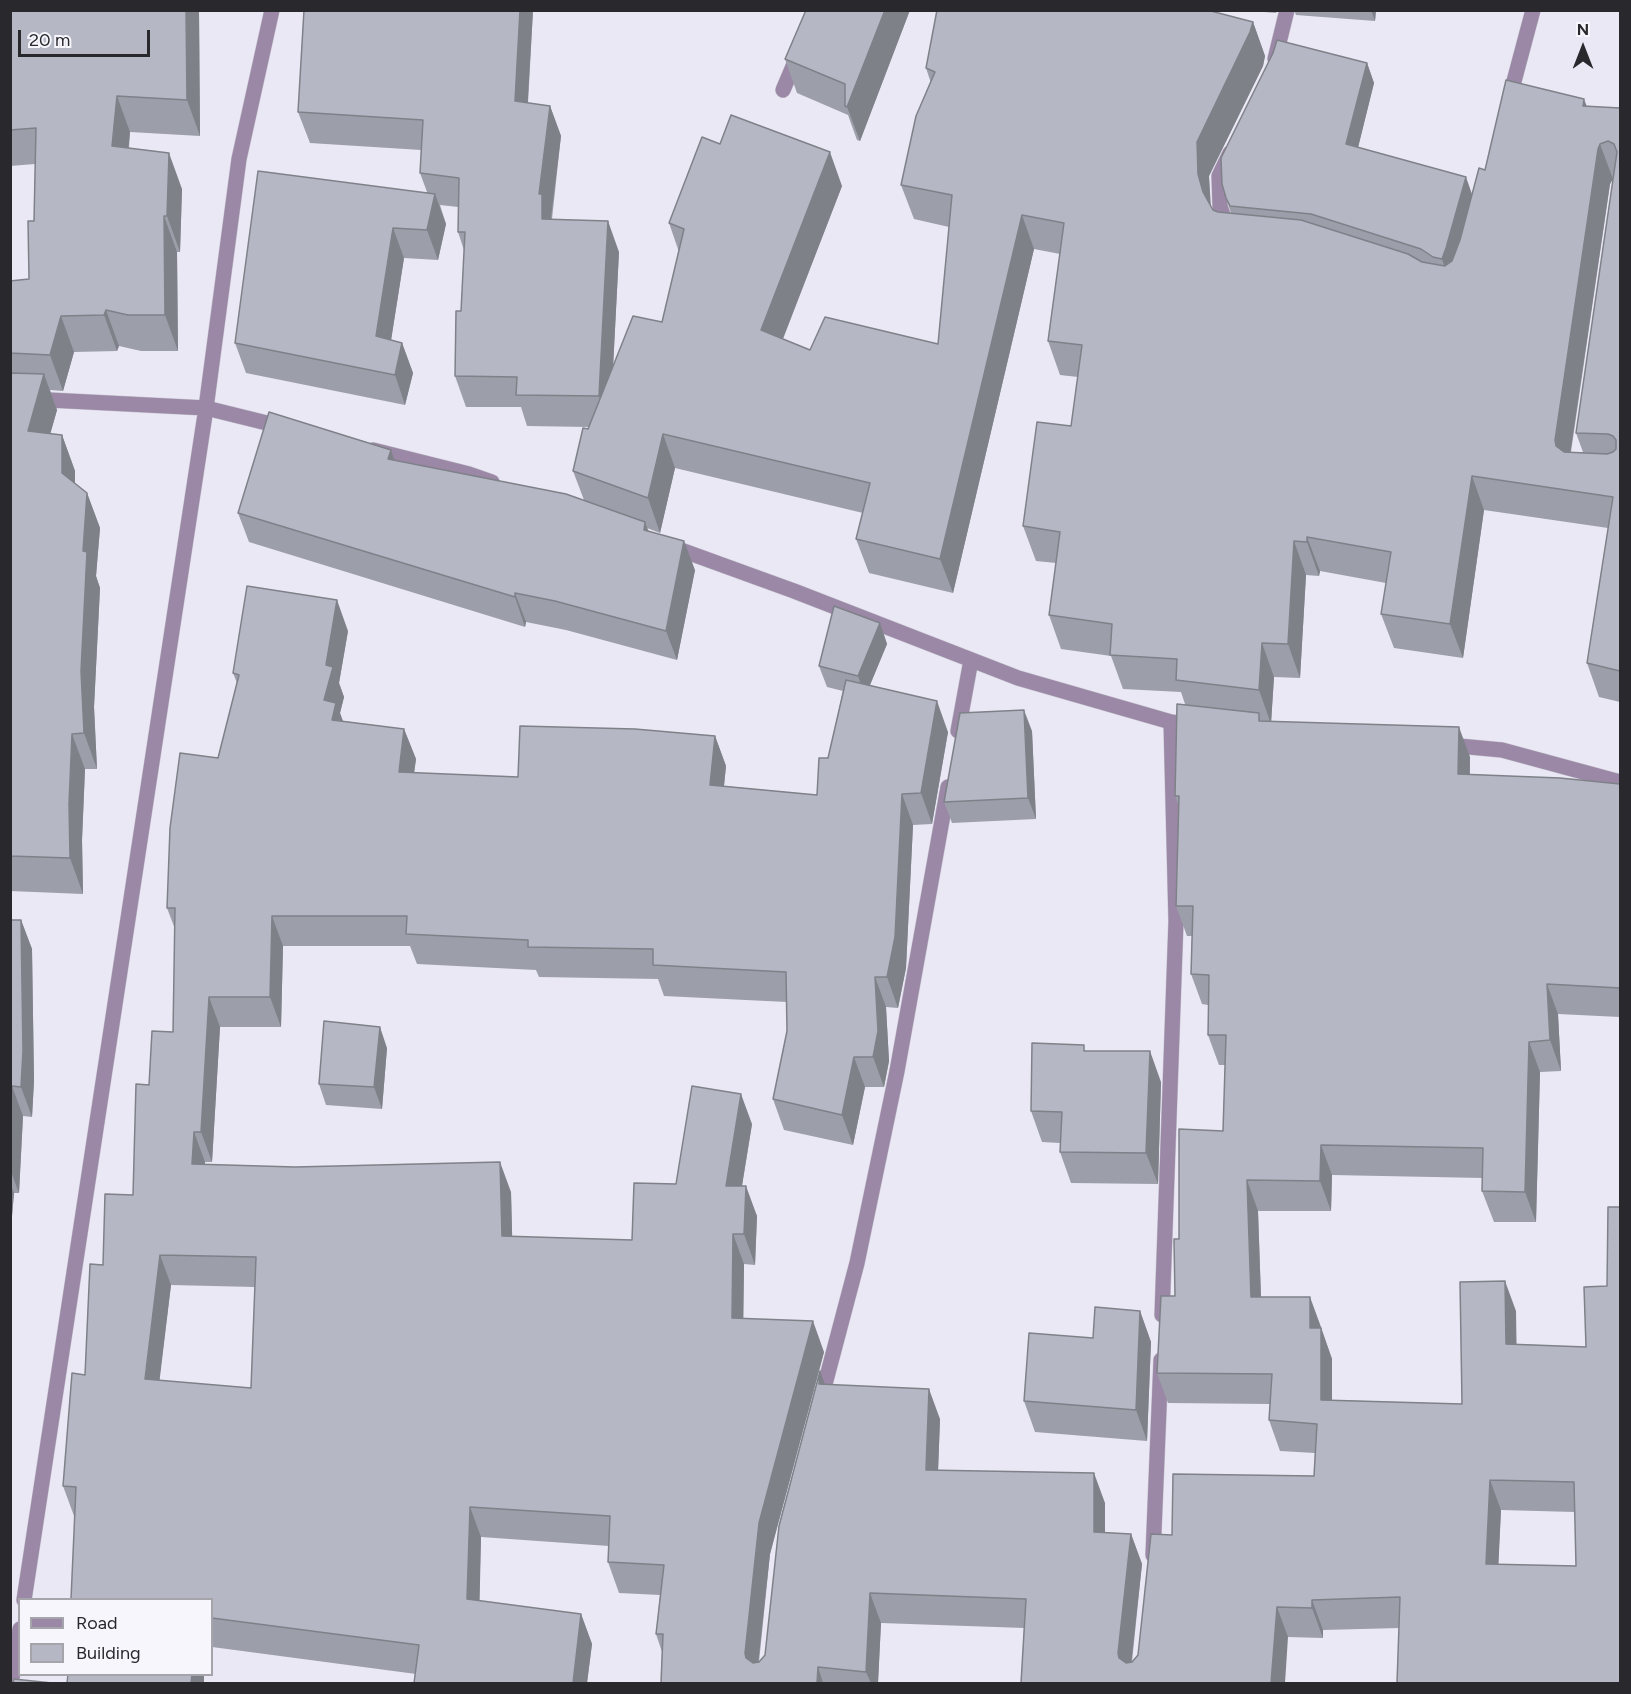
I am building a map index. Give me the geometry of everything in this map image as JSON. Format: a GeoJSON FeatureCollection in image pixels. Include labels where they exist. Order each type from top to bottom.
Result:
{"type":"FeatureCollection","features":[{"type":"Feature","properties":{"kind":"street"},"geometry":{"type":"LineString","coordinates":[[24,1598],[206,408],[239,159],[272,10]]}},
{"type":"Feature","properties":{"kind":"street"},"geometry":{"type":"LineString","coordinates":[[1272,69],[1287,10]]}},
{"type":"Feature","properties":{"kind":"street"},"geometry":{"type":"LineString","coordinates":[[1506,113],[1533,10]]}},
{"type":"Feature","properties":{"kind":"street"},"geometry":{"type":"LineString","coordinates":[[783,90],[805,40]]}},
{"type":"Feature","properties":{"kind":"street"},"geometry":{"type":"LineString","coordinates":[[1235,144],[1219,176],[1220,206],[1231,236],[1241,237]]}},
{"type":"Feature","properties":{"kind":"street"},"geometry":{"type":"LineString","coordinates":[[10,398],[206,408],[297,431]]}},
{"type":"Feature","properties":{"kind":"street"},"geometry":{"type":"LineString","coordinates":[[355,445],[469,474],[503,486]]}},
{"type":"Feature","properties":{"kind":"street"},"geometry":{"type":"LineString","coordinates":[[660,543],[794,591],[1018,678],[1171,722],[1206,726]]}},
{"type":"Feature","properties":{"kind":"street"},"geometry":{"type":"LineString","coordinates":[[956,742],[971,660]]}},
{"type":"Feature","properties":{"kind":"street"},"geometry":{"type":"LineString","coordinates":[[1152,1567],[1176,921],[1171,722]]}},
{"type":"Feature","properties":{"kind":"street"},"geometry":{"type":"LineString","coordinates":[[1434,744],[1502,750],[1620,782]]}},
{"type":"Feature","properties":{"kind":"street"},"geometry":{"type":"LineString","coordinates":[[816,1417],[857,1263],[892,1094],[950,777]]}},
{"type":"Feature","properties":{"kind":"street"},"geometry":{"type":"LineString","coordinates":[[11,1683],[18,1641]]}},
{"type":"Feature","properties":{"kind":"building"},"geometry":{"type":"Polygon","coordinates":[[[10,10],[186,10],[187,100],[117,96],[112,146],[169,153],[167,216],[164,216],[165,315],[128,315],[106,310],[104,315],[61,316],[50,355],[10,353],[10,281],[29,279],[28,221],[34,221],[36,128],[10,130],[10,10]]]}},
{"type":"Feature","properties":{"kind":"building"},"geometry":{"type":"Polygon","coordinates":[[[304,10],[520,10],[515,101],[550,106],[539,194],[542,194],[542,219],[608,221],[599,396],[516,395],[517,377],[455,376],[456,311],[461,311],[465,232],[458,232],[459,178],[420,173],[423,120],[298,112],[304,10]]]}},
{"type":"Feature","properties":{"kind":"building"},"geometry":{"type":"Polygon","coordinates":[[[806,10],[885,10],[847,107],[845,106],[845,84],[785,59],[806,10]]]}},
{"type":"Feature","properties":{"kind":"building"},"geometry":{"type":"Polygon","coordinates":[[[937,10],[1207,10],[1253,22],[1197,142],[1198,174],[1203,192],[1213,210],[1301,220],[1408,254],[1422,262],[1445,266],[1452,261],[1460,240],[1479,168],[1485,170],[1506,80],[1584,99],[1583,106],[1620,108],[1620,671],[1587,663],[1613,497],[1472,476],[1450,624],[1381,614],[1391,552],[1307,537],[1307,542],[1294,541],[1288,644],[1262,643],[1259,690],[1176,680],[1177,659],[1110,655],[1112,624],[1049,615],[1060,532],[1023,526],[1037,422],[1071,426],[1082,345],[1048,341],[1064,223],[1022,215],[940,559],[856,539],[870,483],[663,434],[648,498],[573,471],[583,428],[588,429],[633,316],[662,322],[684,229],[669,223],[702,137],[720,144],[731,115],[830,152],[761,330],[810,350],[825,317],[938,344],[952,195],[901,185],[916,116],[935,72],[926,68],[937,10]],[[1608,141],[1600,144],[1598,149],[1555,440],[1556,446],[1564,452],[1607,454],[1616,449],[1616,440],[1608,434],[1576,433],[1617,152],[1614,144],[1608,141]]]}},
{"type":"Feature","properties":{"kind":"building"},"geometry":{"type":"Polygon","coordinates":[[[1277,40],[1367,63],[1346,144],[1466,177],[1442,259],[1433,257],[1421,249],[1311,214],[1230,206],[1222,184],[1221,158],[1273,53],[1277,40]]]}},
{"type":"Feature","properties":{"kind":"building"},"geometry":{"type":"Polygon","coordinates":[[[258,171],[435,194],[427,230],[393,228],[376,336],[402,343],[395,375],[235,343],[258,171]]]}},
{"type":"Feature","properties":{"kind":"building"},"geometry":{"type":"Polygon","coordinates":[[[10,373],[44,374],[28,431],[62,435],[62,473],[87,493],[83,551],[87,552],[81,671],[84,733],[72,734],[69,804],[70,858],[10,856],[10,373]]]}},
{"type":"Feature","properties":{"kind":"building"},"geometry":{"type":"Polygon","coordinates":[[[269,412],[391,450],[388,459],[566,494],[645,522],[644,530],[684,541],[666,631],[555,601],[515,593],[515,597],[238,513],[269,412]]]}},
{"type":"Feature","properties":{"kind":"building"},"geometry":{"type":"Polygon","coordinates":[[[247,586],[337,600],[326,665],[333,667],[324,700],[336,703],[332,720],[404,729],[399,772],[518,777],[520,726],[635,729],[715,736],[710,785],[817,795],[819,758],[828,758],[846,680],[937,701],[921,793],[902,794],[895,937],[887,977],[875,977],[878,1031],[873,1057],[854,1057],[842,1115],[773,1099],[787,1031],[786,972],[653,965],[653,949],[528,947],[528,940],[406,934],[407,916],[272,916],[270,997],[209,997],[201,1132],[194,1132],[192,1164],[295,1167],[500,1162],[502,1236],[632,1240],[634,1183],[676,1184],[692,1086],[741,1094],[726,1186],[746,1186],[744,1234],[733,1234],[732,1318],[813,1321],[759,1523],[745,1653],[746,1658],[753,1663],[759,1662],[765,1655],[779,1526],[820,1371],[819,1384],[929,1389],[926,1470],[1094,1473],[1094,1532],[1131,1534],[1118,1653],[1119,1658],[1126,1663],[1132,1662],[1138,1655],[1151,1534],[1172,1535],[1173,1474],[1314,1476],[1317,1424],[1269,1420],[1272,1374],[1157,1373],[1161,1296],[1175,1296],[1174,1239],[1179,1239],[1179,1129],[1223,1131],[1226,1035],[1208,1035],[1209,975],[1191,974],[1193,906],[1176,906],[1179,796],[1175,796],[1177,704],[1259,713],[1259,721],[1459,727],[1458,774],[1560,778],[1620,784],[1620,988],[1547,984],[1550,1040],[1529,1042],[1525,1192],[1482,1191],[1483,1148],[1321,1145],[1320,1181],[1247,1180],[1251,1297],[1310,1297],[1310,1328],[1321,1328],[1321,1400],[1462,1404],[1460,1282],[1505,1281],[1506,1344],[1586,1347],[1584,1287],[1607,1286],[1608,1207],[1620,1207],[1620,1683],[1397,1683],[1400,1597],[1312,1600],[1312,1608],[1277,1607],[1271,1683],[1021,1683],[1026,1599],[870,1593],[866,1672],[818,1667],[817,1683],[661,1683],[663,1634],[656,1634],[664,1565],[608,1562],[610,1516],[470,1507],[467,1599],[581,1614],[573,1683],[414,1683],[419,1645],[213,1618],[213,1598],[71,1598],[76,1487],[63,1486],[72,1373],[85,1375],[90,1264],[103,1265],[105,1194],[133,1195],[136,1084],[149,1085],[152,1031],[173,1032],[175,908],[167,908],[170,828],[180,753],[218,758],[239,675],[233,673],[247,586]],[[160,1255],[145,1379],[251,1388],[256,1257],[160,1255]],[[1490,1480],[1486,1564],[1576,1566],[1574,1482],[1490,1480]]]}},
{"type":"Feature","properties":{"kind":"building"},"geometry":{"type":"Polygon","coordinates":[[[834,606],[880,623],[858,676],[819,666],[834,606]]]}},
{"type":"Feature","properties":{"kind":"building"},"geometry":{"type":"Polygon","coordinates":[[[1024,710],[1028,798],[944,802],[960,713],[1024,710]]]}},
{"type":"Feature","properties":{"kind":"building"},"geometry":{"type":"Polygon","coordinates":[[[10,920],[21,920],[23,1051],[21,1087],[12,1086],[10,1120],[10,920]]]}},
{"type":"Feature","properties":{"kind":"building"},"geometry":{"type":"Polygon","coordinates":[[[324,1021],[380,1027],[374,1087],[319,1084],[324,1021]]]}},
{"type":"Feature","properties":{"kind":"building"},"geometry":{"type":"Polygon","coordinates":[[[1032,1043],[1084,1045],[1084,1051],[1150,1051],[1146,1153],[1060,1152],[1062,1112],[1031,1111],[1032,1043]]]}},
{"type":"Feature","properties":{"kind":"building"},"geometry":{"type":"Polygon","coordinates":[[[1095,1307],[1140,1311],[1136,1410],[1024,1401],[1029,1333],[1093,1338],[1095,1307]]]}},
{"type":"Feature","properties":{"kind":"building"},"geometry":{"type":"Polygon","coordinates":[[[68,1676],[192,1676],[191,1683],[67,1683],[68,1676]]]}},
{"type":"Feature","properties":{"kind":"building"},"geometry":{"type":"Polygon","coordinates":[[[14,1679],[52,1683],[13,1683],[14,1679]]]}}]}
